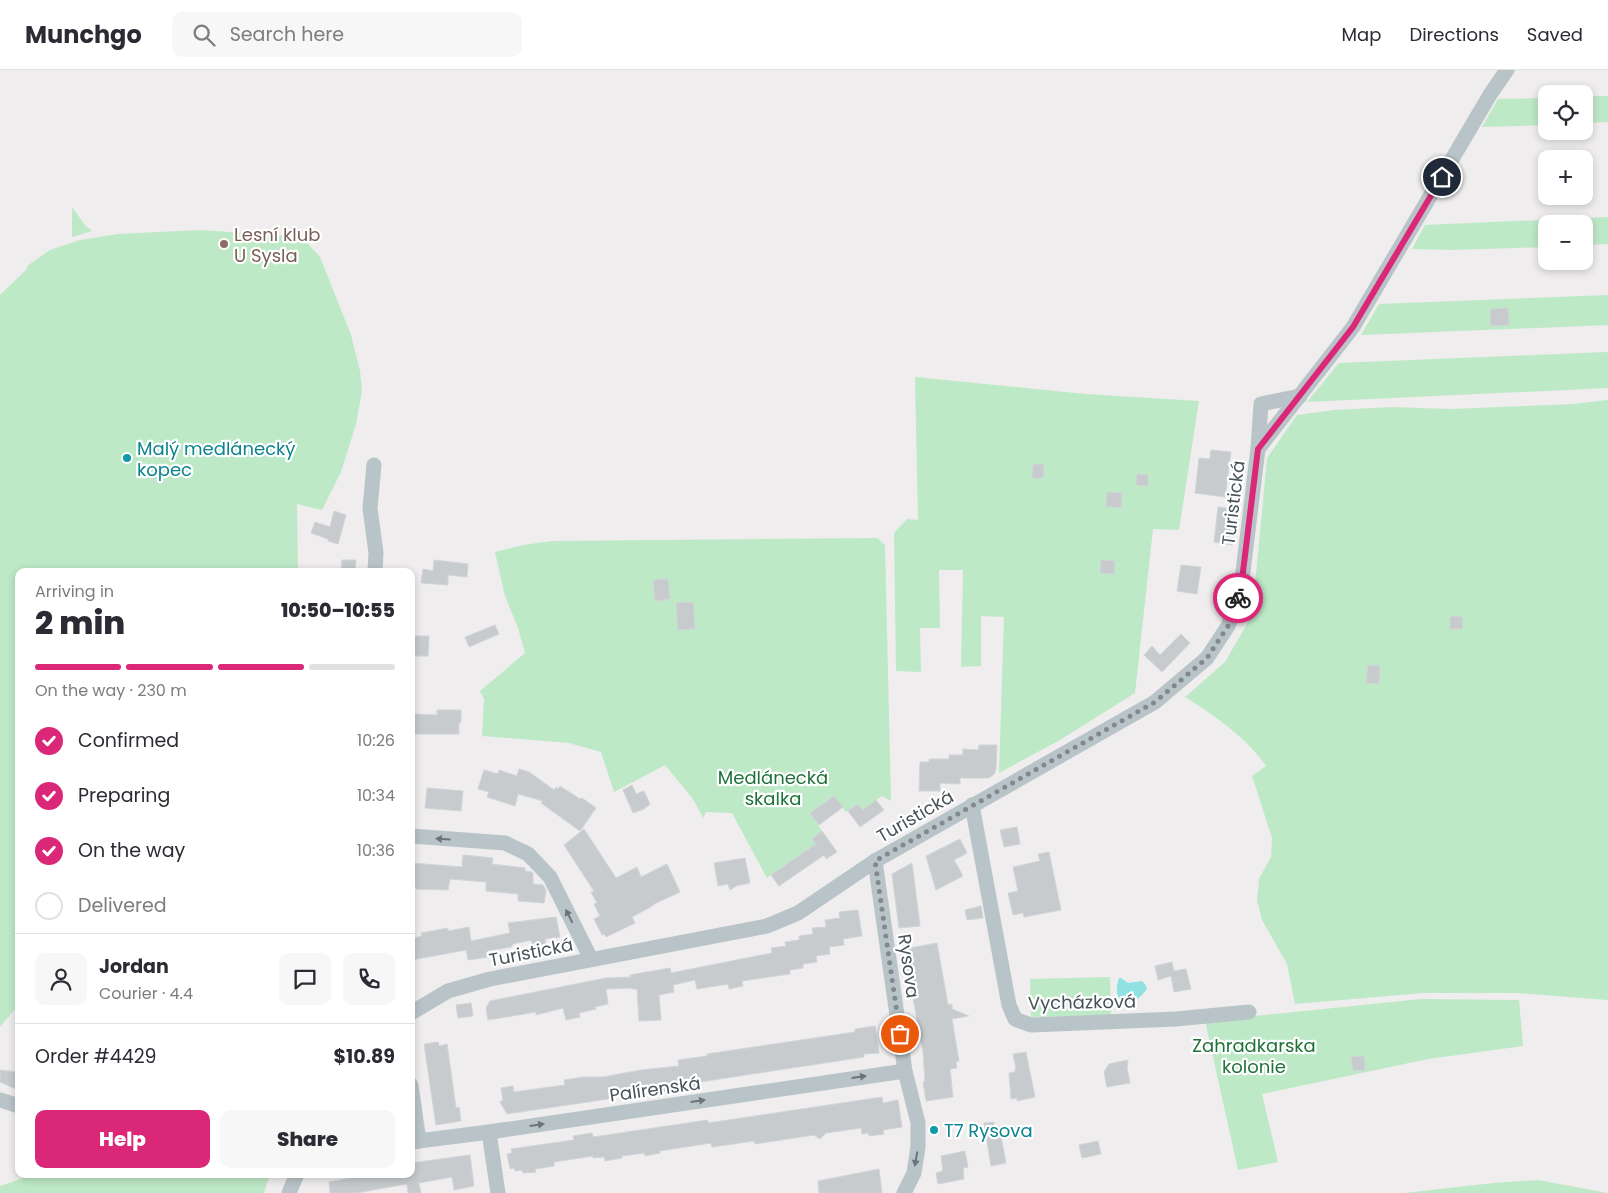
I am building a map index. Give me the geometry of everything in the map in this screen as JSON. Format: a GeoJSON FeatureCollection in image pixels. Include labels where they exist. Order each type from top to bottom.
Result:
{"type":"FeatureCollection","features":[{"type":"Feature","properties":{"kind":"street","name":"Turistická"},"geometry":{"type":"LineString","coordinates":[[1258,449],[1353,327],[1491,93],[1507,70]]}},
{"type":"Feature","properties":{"kind":"street","name":"Turistická"},"geometry":{"type":"LineString","coordinates":[[415,1011],[448,991],[490,979],[767,926],[798,913],[875,861],[1155,702],[1207,658],[1228,626],[1241,588],[1258,449],[1261,404],[1300,396]]}},
{"type":"Feature","properties":{"kind":"street"},"geometry":{"type":"LineString","coordinates":[[374,465],[370,508],[376,553],[375,568]]}},
{"type":"Feature","properties":{"kind":"street","name":"Vycházková"},"geometry":{"type":"LineString","coordinates":[[972,805],[1009,1005],[1015,1019],[1031,1025],[1176,1019],[1249,1012]]}},
{"type":"Feature","properties":{"kind":"street"},"geometry":{"type":"LineString","coordinates":[[415,836],[505,843],[528,854],[550,877],[591,959]]}},
{"type":"Feature","properties":{"kind":"street","name":"Rysova"},"geometry":{"type":"LineString","coordinates":[[875,861],[905,1071],[918,1123],[918,1147],[914,1173],[904,1193]]}},
{"type":"Feature","properties":{"kind":"street","name":"Palírenská"},"geometry":{"type":"LineString","coordinates":[[415,1141],[489,1132],[905,1071]]}},
{"type":"Feature","properties":{"kind":"street"},"geometry":{"type":"LineString","coordinates":[[0,1100],[15,1105]]}},
{"type":"Feature","properties":{"kind":"street"},"geometry":{"type":"LineString","coordinates":[[489,1132],[498,1193]]}},
{"type":"Feature","properties":{"kind":"street"},"geometry":{"type":"LineString","coordinates":[[288,1193],[295,1178]]}},
{"type":"Feature","properties":{"kind":"green space"},"geometry":{"type":"Polygon","coordinates":[[[1593,96],[1608,96],[1608,122],[1593,123],[1593,96]]]}},
{"type":"Feature","properties":{"kind":"green space"},"geometry":{"type":"Polygon","coordinates":[[[1538,98],[1538,125],[1482,127],[1498,99],[1538,98]]]}},
{"type":"Feature","properties":{"kind":"green space"},"geometry":{"type":"Polygon","coordinates":[[[72,207],[85,225],[92,231],[72,237],[72,207]]]}},
{"type":"Feature","properties":{"kind":"green space"},"geometry":{"type":"Polygon","coordinates":[[[1608,217],[1608,244],[1593,245],[1593,218],[1608,217]]]}},
{"type":"Feature","properties":{"kind":"green space"},"geometry":{"type":"Polygon","coordinates":[[[1538,220],[1538,247],[1450,250],[1412,249],[1425,225],[1538,220]]]}},
{"type":"Feature","properties":{"kind":"green space"},"geometry":{"type":"Polygon","coordinates":[[[200,230],[302,237],[320,257],[351,335],[360,371],[362,391],[356,424],[341,472],[322,510],[297,504],[298,568],[15,568],[15,1009],[0,1027],[0,295],[27,269],[27,266],[50,250],[80,240],[118,234],[200,230]]]}},
{"type":"Feature","properties":{"kind":"green space"},"geometry":{"type":"Polygon","coordinates":[[[1608,295],[1608,325],[1361,335],[1379,304],[1608,295]]]}},
{"type":"Feature","properties":{"kind":"green space"},"geometry":{"type":"Polygon","coordinates":[[[1608,352],[1608,388],[1307,402],[1339,363],[1608,352]]]}},
{"type":"Feature","properties":{"kind":"green space"},"geometry":{"type":"Polygon","coordinates":[[[915,377],[1085,394],[1199,401],[1179,530],[1153,529],[1135,693],[1060,740],[999,773],[1004,617],[981,616],[981,666],[961,667],[963,570],[939,570],[940,628],[920,628],[921,672],[896,671],[894,533],[907,519],[918,520],[915,377]]]}},
{"type":"Feature","properties":{"kind":"green space"},"geometry":{"type":"Polygon","coordinates":[[[1608,400],[1608,1000],[1517,993],[1423,993],[1295,1004],[1287,964],[1262,920],[1257,900],[1259,879],[1271,857],[1272,838],[1252,776],[1266,766],[1239,736],[1185,697],[1225,662],[1251,617],[1267,458],[1297,415],[1334,410],[1392,407],[1450,409],[1573,404],[1608,400]]]}},
{"type":"Feature","properties":{"kind":"green space","name":"Medlánecká skalka"},"geometry":{"type":"Polygon","coordinates":[[[877,538],[885,545],[891,801],[882,796],[863,810],[858,804],[846,812],[834,796],[811,813],[822,831],[812,838],[818,848],[811,847],[767,878],[732,813],[706,812],[703,818],[693,799],[665,765],[614,792],[601,752],[569,743],[482,736],[484,699],[480,691],[525,653],[518,628],[505,596],[495,552],[523,545],[552,541],[877,538]]]}},
{"type":"Feature","properties":{"kind":"green space"},"geometry":{"type":"Polygon","coordinates":[[[1110,977],[1111,1015],[1031,1017],[1030,979],[1110,977]]]}},
{"type":"Feature","properties":{"kind":"green space","name":"Zahradkarska kolonie"},"geometry":{"type":"Polygon","coordinates":[[[1421,999],[1519,1000],[1523,1046],[1428,1059],[1262,1094],[1278,1162],[1238,1170],[1205,1021],[1421,999]]]}},
{"type":"Feature","properties":{"kind":"green space"},"geometry":{"type":"Polygon","coordinates":[[[23,1178],[269,1178],[264,1193],[0,1193],[0,1186],[23,1178]]]}},
{"type":"Feature","properties":{"kind":"green space"},"geometry":{"type":"Polygon","coordinates":[[[1538,1180],[1608,1193],[1404,1193],[1494,1183],[1538,1180]]]}},
{"type":"Feature","properties":{"kind":"water"},"geometry":{"type":"Polygon","coordinates":[[[1119,978],[1128,983],[1142,981],[1147,989],[1137,999],[1131,1002],[1123,1002],[1117,991],[1119,978]]]}},
{"type":"Feature","properties":{"kind":"building"},"geometry":{"type":"Polygon","coordinates":[[[1508,308],[1509,325],[1491,326],[1490,309],[1508,308]]]}},
{"type":"Feature","properties":{"kind":"building"},"geometry":{"type":"Polygon","coordinates":[[[1211,450],[1231,452],[1225,497],[1195,493],[1199,458],[1210,459],[1211,450]]]}},
{"type":"Feature","properties":{"kind":"building"},"geometry":{"type":"Polygon","coordinates":[[[1033,464],[1044,464],[1043,478],[1032,478],[1033,464]]]}},
{"type":"Feature","properties":{"kind":"building"},"geometry":{"type":"Polygon","coordinates":[[[1137,474],[1148,475],[1148,486],[1136,485],[1137,474]]]}},
{"type":"Feature","properties":{"kind":"building"},"geometry":{"type":"Polygon","coordinates":[[[1107,492],[1122,493],[1121,508],[1106,506],[1107,492]]]}},
{"type":"Feature","properties":{"kind":"building"},"geometry":{"type":"Polygon","coordinates":[[[1218,507],[1233,509],[1232,523],[1235,523],[1232,545],[1214,542],[1218,507]]]}},
{"type":"Feature","properties":{"kind":"building"},"geometry":{"type":"Polygon","coordinates":[[[334,511],[346,515],[338,544],[311,533],[315,522],[330,527],[334,511]]]}},
{"type":"Feature","properties":{"kind":"building"},"geometry":{"type":"Polygon","coordinates":[[[342,560],[356,560],[355,568],[341,568],[342,560]]]}},
{"type":"Feature","properties":{"kind":"building"},"geometry":{"type":"Polygon","coordinates":[[[434,560],[468,564],[467,577],[448,575],[448,585],[421,583],[423,569],[433,571],[434,560]]]}},
{"type":"Feature","properties":{"kind":"building"},"geometry":{"type":"Polygon","coordinates":[[[1101,560],[1115,561],[1114,574],[1100,573],[1101,560]]]}},
{"type":"Feature","properties":{"kind":"building"},"geometry":{"type":"Polygon","coordinates":[[[1181,565],[1201,567],[1197,594],[1177,591],[1181,565]]]}},
{"type":"Feature","properties":{"kind":"building"},"geometry":{"type":"Polygon","coordinates":[[[668,579],[670,599],[655,601],[653,580],[668,579]]]}},
{"type":"Feature","properties":{"kind":"building"},"geometry":{"type":"Polygon","coordinates":[[[693,602],[695,629],[678,630],[676,603],[693,602]]]}},
{"type":"Feature","properties":{"kind":"building"},"geometry":{"type":"Polygon","coordinates":[[[1450,616],[1463,617],[1462,629],[1450,629],[1450,616]]]}},
{"type":"Feature","properties":{"kind":"building"},"geometry":{"type":"Polygon","coordinates":[[[495,625],[499,634],[469,647],[465,637],[495,625]]]}},
{"type":"Feature","properties":{"kind":"building"},"geometry":{"type":"Polygon","coordinates":[[[1181,634],[1190,643],[1162,672],[1144,655],[1152,646],[1160,655],[1181,634]]]}},
{"type":"Feature","properties":{"kind":"building"},"geometry":{"type":"Polygon","coordinates":[[[415,636],[429,636],[428,656],[415,656],[415,636]]]}},
{"type":"Feature","properties":{"kind":"building"},"geometry":{"type":"Polygon","coordinates":[[[1368,665],[1380,666],[1379,684],[1366,683],[1368,665]]]}},
{"type":"Feature","properties":{"kind":"building"},"geometry":{"type":"Polygon","coordinates":[[[437,710],[461,710],[459,734],[415,734],[415,714],[437,715],[437,710]]]}},
{"type":"Feature","properties":{"kind":"building"},"geometry":{"type":"Polygon","coordinates":[[[979,745],[997,745],[996,769],[989,778],[960,778],[960,784],[940,783],[940,791],[919,791],[920,762],[929,762],[929,759],[949,759],[949,755],[963,755],[963,749],[978,750],[979,745]]]}},
{"type":"Feature","properties":{"kind":"building"},"geometry":{"type":"Polygon","coordinates":[[[519,769],[529,772],[554,790],[560,786],[596,808],[580,831],[541,803],[543,801],[518,794],[515,806],[487,797],[489,792],[478,789],[484,770],[498,774],[499,770],[517,776],[519,769]]]}},
{"type":"Feature","properties":{"kind":"building"},"geometry":{"type":"Polygon","coordinates":[[[632,785],[636,794],[644,791],[650,804],[644,809],[633,813],[623,790],[632,785]]]}},
{"type":"Feature","properties":{"kind":"building"},"geometry":{"type":"Polygon","coordinates":[[[427,788],[463,791],[461,811],[425,808],[427,788]]]}},
{"type":"Feature","properties":{"kind":"building"},"geometry":{"type":"Polygon","coordinates":[[[834,796],[843,807],[819,825],[810,813],[834,796]]]}},
{"type":"Feature","properties":{"kind":"building"},"geometry":{"type":"Polygon","coordinates":[[[876,800],[884,810],[860,827],[848,811],[858,804],[863,810],[876,800]]]}},
{"type":"Feature","properties":{"kind":"building"},"geometry":{"type":"Polygon","coordinates":[[[1017,827],[1020,844],[1004,847],[1000,830],[1017,827]]]}},
{"type":"Feature","properties":{"kind":"building"},"geometry":{"type":"Polygon","coordinates":[[[584,829],[616,878],[637,867],[641,877],[667,864],[680,892],[632,917],[635,923],[606,937],[604,934],[602,935],[594,919],[600,916],[594,904],[597,903],[591,892],[594,891],[564,845],[584,829]]]}},
{"type":"Feature","properties":{"kind":"building"},"geometry":{"type":"Polygon","coordinates":[[[822,831],[837,852],[826,859],[824,855],[779,886],[771,875],[816,844],[812,839],[822,831]]]}},
{"type":"Feature","properties":{"kind":"building"},"geometry":{"type":"Polygon","coordinates":[[[960,839],[967,853],[954,860],[963,876],[936,890],[926,856],[960,839]]]}},
{"type":"Feature","properties":{"kind":"building"},"geometry":{"type":"Polygon","coordinates":[[[1049,852],[1061,910],[1024,917],[1023,913],[1013,915],[1008,893],[1018,891],[1013,867],[1040,861],[1038,854],[1049,852]]]}},
{"type":"Feature","properties":{"kind":"building"},"geometry":{"type":"Polygon","coordinates":[[[463,855],[493,858],[492,864],[525,868],[525,871],[533,873],[533,884],[543,885],[546,890],[544,903],[518,901],[518,894],[486,891],[486,882],[450,879],[448,890],[416,889],[415,887],[415,863],[462,867],[463,855]]]}},
{"type":"Feature","properties":{"kind":"building"},"geometry":{"type":"Polygon","coordinates":[[[745,858],[750,883],[736,886],[730,890],[728,884],[718,886],[714,863],[745,858]]]}},
{"type":"Feature","properties":{"kind":"building"},"geometry":{"type":"Polygon","coordinates":[[[912,863],[920,926],[899,928],[892,874],[912,863]]]}},
{"type":"Feature","properties":{"kind":"building"},"geometry":{"type":"Polygon","coordinates":[[[981,906],[983,918],[967,920],[965,910],[981,906]]]}},
{"type":"Feature","properties":{"kind":"building"},"geometry":{"type":"Polygon","coordinates":[[[858,910],[862,936],[843,939],[844,945],[829,947],[830,954],[816,956],[817,962],[803,964],[803,968],[790,970],[790,974],[742,981],[743,986],[729,989],[728,984],[697,989],[695,980],[673,985],[674,992],[659,995],[661,1020],[639,1021],[637,989],[632,988],[606,989],[608,1004],[579,1013],[580,1017],[566,1020],[563,1008],[536,1015],[536,1012],[488,1020],[486,1008],[490,1001],[606,978],[631,977],[630,975],[670,968],[671,973],[772,953],[771,948],[786,946],[785,942],[799,940],[799,936],[813,934],[812,928],[826,927],[825,920],[840,918],[839,912],[858,910]]]}},
{"type":"Feature","properties":{"kind":"building"},"geometry":{"type":"Polygon","coordinates":[[[556,917],[560,937],[545,939],[546,944],[532,946],[531,940],[513,944],[511,947],[487,951],[488,957],[468,960],[466,950],[415,959],[415,938],[422,936],[421,933],[448,928],[448,931],[469,927],[471,941],[510,933],[508,923],[556,917]]]}},
{"type":"Feature","properties":{"kind":"building"},"geometry":{"type":"Polygon","coordinates":[[[937,943],[948,1005],[952,1004],[952,1009],[969,1016],[952,1019],[959,1061],[956,1062],[957,1068],[950,1069],[953,1097],[926,1101],[923,1082],[925,1081],[923,1052],[904,949],[937,943]]]}},
{"type":"Feature","properties":{"kind":"building"},"geometry":{"type":"Polygon","coordinates":[[[1172,962],[1174,971],[1186,969],[1191,989],[1174,992],[1171,976],[1158,980],[1155,966],[1172,962]]]}},
{"type":"Feature","properties":{"kind":"building"},"geometry":{"type":"Polygon","coordinates":[[[471,1003],[473,1016],[458,1018],[456,1005],[471,1003]]]}},
{"type":"Feature","properties":{"kind":"building"},"geometry":{"type":"Polygon","coordinates":[[[875,1026],[879,1053],[864,1054],[864,1057],[700,1082],[701,1086],[629,1096],[629,1092],[612,1095],[608,1099],[507,1114],[500,1102],[503,1100],[501,1088],[513,1086],[514,1092],[565,1085],[564,1080],[603,1077],[679,1066],[678,1060],[707,1056],[707,1054],[855,1032],[855,1029],[875,1026]]]}},
{"type":"Feature","properties":{"kind":"building"},"geometry":{"type":"Polygon","coordinates":[[[438,1042],[439,1046],[447,1044],[456,1108],[459,1107],[461,1121],[436,1125],[424,1044],[438,1042]]]}},
{"type":"Feature","properties":{"kind":"building"},"geometry":{"type":"Polygon","coordinates":[[[1026,1052],[1035,1097],[1017,1101],[1017,1098],[1011,1099],[1009,1073],[1015,1072],[1016,1069],[1013,1054],[1026,1052]]]}},
{"type":"Feature","properties":{"kind":"building"},"geometry":{"type":"Polygon","coordinates":[[[1364,1056],[1365,1070],[1353,1071],[1351,1057],[1364,1056]]]}},
{"type":"Feature","properties":{"kind":"building"},"geometry":{"type":"Polygon","coordinates":[[[1128,1060],[1127,1068],[1130,1083],[1107,1087],[1104,1072],[1109,1064],[1128,1060]]]}},
{"type":"Feature","properties":{"kind":"building"},"geometry":{"type":"Polygon","coordinates":[[[0,1070],[15,1072],[15,1089],[0,1082],[0,1070]]]}},
{"type":"Feature","properties":{"kind":"building"},"geometry":{"type":"Polygon","coordinates":[[[882,1097],[883,1103],[898,1100],[902,1127],[883,1130],[884,1134],[869,1136],[869,1133],[862,1134],[861,1128],[826,1133],[820,1139],[814,1135],[755,1144],[754,1141],[712,1147],[711,1143],[659,1151],[660,1153],[645,1156],[645,1153],[622,1156],[622,1158],[605,1161],[604,1157],[593,1158],[593,1156],[554,1162],[554,1166],[535,1169],[536,1172],[523,1173],[522,1170],[515,1171],[514,1168],[510,1169],[507,1154],[512,1153],[511,1149],[574,1140],[573,1136],[592,1133],[593,1137],[708,1120],[708,1123],[882,1097]]]}},
{"type":"Feature","properties":{"kind":"building"},"geometry":{"type":"Polygon","coordinates":[[[994,1122],[995,1127],[999,1126],[1006,1163],[991,1166],[984,1123],[994,1122]]]}},
{"type":"Feature","properties":{"kind":"building"},"geometry":{"type":"Polygon","coordinates":[[[1098,1141],[1101,1154],[1082,1158],[1079,1145],[1098,1141]]]}},
{"type":"Feature","properties":{"kind":"building"},"geometry":{"type":"Polygon","coordinates":[[[965,1151],[968,1167],[963,1168],[964,1179],[938,1184],[936,1173],[943,1171],[941,1156],[965,1151]]]}},
{"type":"Feature","properties":{"kind":"building"},"geometry":{"type":"Polygon","coordinates":[[[470,1155],[474,1186],[454,1190],[452,1177],[419,1183],[421,1193],[408,1193],[407,1184],[356,1193],[330,1193],[329,1182],[350,1178],[415,1178],[415,1162],[470,1155]]]}},
{"type":"Feature","properties":{"kind":"building"},"geometry":{"type":"Polygon","coordinates":[[[879,1169],[882,1193],[819,1193],[818,1181],[879,1169]]]}},
{"type":"Feature","properties":{"kind":"way so far"},"geometry":{"type":"LineString","coordinates":[[900,1034],[875,861],[1155,702],[1207,658],[1228,626],[1238,598]]}},
{"type":"Feature","properties":{"kind":"place","name":"Lesní klub U Sysla"},"geometry":{"type":"Point","coordinates":[224,244]}},
{"type":"Feature","properties":{"kind":"place","name":"Malý medlánecký kopec"},"geometry":{"type":"Point","coordinates":[127,458]}},
{"type":"Feature","properties":{"kind":"place","name":"T7 Rysova"},"geometry":{"type":"Point","coordinates":[934,1130]}},
{"type":"Feature","properties":{"kind":"route"},"geometry":{"type":"LineString","coordinates":[[1238,598],[1241,588],[1258,449],[1353,327],[1442,177]]}}]}
